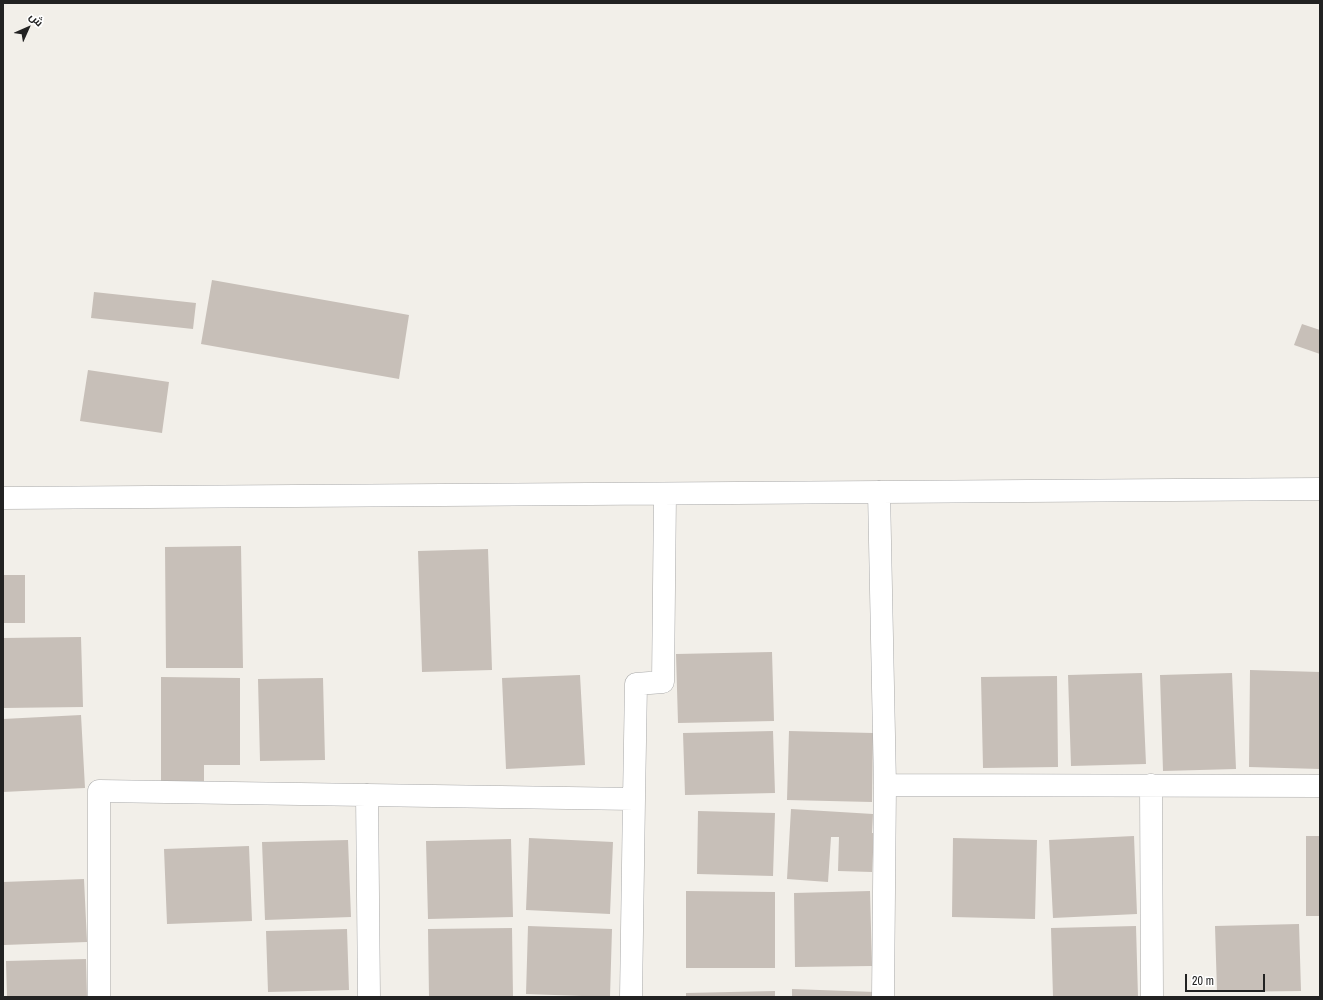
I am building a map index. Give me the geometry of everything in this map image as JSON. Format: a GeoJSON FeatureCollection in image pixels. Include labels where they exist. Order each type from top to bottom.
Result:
{"type":"FeatureCollection","features":[{"type":"Feature","properties":{"kind":"street"},"geometry":{"type":"LineString","coordinates":[[3,498],[1320,489]]}},
{"type":"Feature","properties":{"kind":"street"},"geometry":{"type":"LineString","coordinates":[[879,492],[885,784],[883,997]]}},
{"type":"Feature","properties":{"kind":"street"},"geometry":{"type":"LineString","coordinates":[[631,997],[636,684],[663,682],[664,494]]}},
{"type":"Feature","properties":{"kind":"street"},"geometry":{"type":"LineString","coordinates":[[885,784],[1320,786]]}},
{"type":"Feature","properties":{"kind":"street"},"geometry":{"type":"LineString","coordinates":[[1151,785],[1152,997]]}},
{"type":"Feature","properties":{"kind":"street"},"geometry":{"type":"LineString","coordinates":[[99,997],[99,791],[634,799]]}},
{"type":"Feature","properties":{"kind":"street"},"geometry":{"type":"LineString","coordinates":[[367,795],[369,997]]}},
{"type":"Feature","properties":{"kind":"building"},"geometry":{"type":"Polygon","coordinates":[[[212,280],[409,315],[399,379],[201,344],[212,280]]]}},
{"type":"Feature","properties":{"kind":"building"},"geometry":{"type":"Polygon","coordinates":[[[94,292],[196,303],[193,329],[91,318],[94,292]]]}},
{"type":"Feature","properties":{"kind":"building"},"geometry":{"type":"Polygon","coordinates":[[[1302,324],[1320,330],[1320,354],[1294,345],[1302,324]]]}},
{"type":"Feature","properties":{"kind":"building"},"geometry":{"type":"Polygon","coordinates":[[[88,370],[169,382],[162,433],[80,421],[88,370]]]}},
{"type":"Feature","properties":{"kind":"building"},"geometry":{"type":"Polygon","coordinates":[[[241,546],[243,668],[166,668],[165,547],[241,546]]]}},
{"type":"Feature","properties":{"kind":"building"},"geometry":{"type":"Polygon","coordinates":[[[488,549],[492,670],[422,672],[418,551],[488,549]]]}},
{"type":"Feature","properties":{"kind":"building"},"geometry":{"type":"Polygon","coordinates":[[[3,575],[25,575],[25,623],[3,623],[3,575]]]}},
{"type":"Feature","properties":{"kind":"building"},"geometry":{"type":"Polygon","coordinates":[[[81,637],[83,707],[3,708],[3,638],[81,637]]]}},
{"type":"Feature","properties":{"kind":"building"},"geometry":{"type":"Polygon","coordinates":[[[772,652],[774,721],[678,723],[676,654],[772,652]]]}},
{"type":"Feature","properties":{"kind":"building"},"geometry":{"type":"Polygon","coordinates":[[[1250,670],[1320,672],[1320,769],[1249,767],[1250,670]]]}},
{"type":"Feature","properties":{"kind":"building"},"geometry":{"type":"Polygon","coordinates":[[[1142,673],[1146,764],[1071,766],[1068,675],[1142,673]]]}},
{"type":"Feature","properties":{"kind":"building"},"geometry":{"type":"Polygon","coordinates":[[[1232,673],[1236,769],[1163,771],[1160,675],[1232,673]]]}},
{"type":"Feature","properties":{"kind":"building"},"geometry":{"type":"Polygon","coordinates":[[[580,675],[585,765],[506,769],[502,678],[580,675]]]}},
{"type":"Feature","properties":{"kind":"building"},"geometry":{"type":"Polygon","coordinates":[[[1057,676],[1058,767],[983,768],[981,677],[1057,676]]]}},
{"type":"Feature","properties":{"kind":"building"},"geometry":{"type":"Polygon","coordinates":[[[161,677],[240,678],[240,765],[204,765],[204,787],[161,787],[161,677]]]}},
{"type":"Feature","properties":{"kind":"building"},"geometry":{"type":"Polygon","coordinates":[[[323,678],[325,760],[260,761],[258,679],[323,678]]]}},
{"type":"Feature","properties":{"kind":"building"},"geometry":{"type":"Polygon","coordinates":[[[81,715],[85,788],[3,792],[3,719],[81,715]]]}},
{"type":"Feature","properties":{"kind":"building"},"geometry":{"type":"Polygon","coordinates":[[[773,731],[775,793],[685,795],[683,733],[773,731]]]}},
{"type":"Feature","properties":{"kind":"building"},"geometry":{"type":"Polygon","coordinates":[[[789,731],[873,733],[872,802],[787,800],[789,731]]]}},
{"type":"Feature","properties":{"kind":"building"},"geometry":{"type":"Polygon","coordinates":[[[791,809],[873,814],[872,833],[874,833],[872,872],[838,871],[839,837],[831,837],[828,882],[787,879],[791,809]]]}},
{"type":"Feature","properties":{"kind":"building"},"geometry":{"type":"Polygon","coordinates":[[[698,811],[775,813],[773,876],[697,874],[698,811]]]}},
{"type":"Feature","properties":{"kind":"building"},"geometry":{"type":"Polygon","coordinates":[[[1134,836],[1137,914],[1053,918],[1049,840],[1134,836]]]}},
{"type":"Feature","properties":{"kind":"building"},"geometry":{"type":"Polygon","coordinates":[[[1306,836],[1320,836],[1320,916],[1306,916],[1306,836]]]}},
{"type":"Feature","properties":{"kind":"building"},"geometry":{"type":"Polygon","coordinates":[[[529,838],[613,842],[610,914],[526,910],[529,838]]]}},
{"type":"Feature","properties":{"kind":"building"},"geometry":{"type":"Polygon","coordinates":[[[953,838],[1037,840],[1035,919],[952,917],[953,838]]]}},
{"type":"Feature","properties":{"kind":"building"},"geometry":{"type":"Polygon","coordinates":[[[511,839],[513,917],[428,919],[426,841],[511,839]]]}},
{"type":"Feature","properties":{"kind":"building"},"geometry":{"type":"Polygon","coordinates":[[[348,840],[351,917],[265,920],[262,842],[348,840]]]}},
{"type":"Feature","properties":{"kind":"building"},"geometry":{"type":"Polygon","coordinates":[[[249,846],[252,921],[167,924],[164,849],[249,846]]]}},
{"type":"Feature","properties":{"kind":"building"},"geometry":{"type":"Polygon","coordinates":[[[84,879],[87,942],[4,945],[3,882],[84,879]]]}},
{"type":"Feature","properties":{"kind":"building"},"geometry":{"type":"Polygon","coordinates":[[[686,891],[775,892],[775,968],[686,968],[686,891]]]}},
{"type":"Feature","properties":{"kind":"building"},"geometry":{"type":"Polygon","coordinates":[[[870,891],[872,966],[795,967],[794,893],[870,891]]]}},
{"type":"Feature","properties":{"kind":"building"},"geometry":{"type":"Polygon","coordinates":[[[1299,924],[1301,991],[1217,992],[1215,926],[1299,924]]]}},
{"type":"Feature","properties":{"kind":"building"},"geometry":{"type":"Polygon","coordinates":[[[528,926],[612,929],[610,997],[526,994],[528,926]]]}},
{"type":"Feature","properties":{"kind":"building"},"geometry":{"type":"Polygon","coordinates":[[[1136,926],[1138,997],[1053,997],[1051,928],[1136,926]]]}},
{"type":"Feature","properties":{"kind":"building"},"geometry":{"type":"Polygon","coordinates":[[[512,928],[513,997],[429,997],[428,929],[512,928]]]}},
{"type":"Feature","properties":{"kind":"building"},"geometry":{"type":"Polygon","coordinates":[[[347,929],[349,990],[268,992],[266,931],[347,929]]]}},
{"type":"Feature","properties":{"kind":"building"},"geometry":{"type":"Polygon","coordinates":[[[86,959],[87,997],[7,997],[6,961],[86,959]]]}},
{"type":"Feature","properties":{"kind":"building"},"geometry":{"type":"Polygon","coordinates":[[[792,989],[875,992],[874,997],[792,997],[792,989]]]}},
{"type":"Feature","properties":{"kind":"building"},"geometry":{"type":"Polygon","coordinates":[[[775,991],[775,997],[686,997],[686,993],[775,991]]]}}]}
